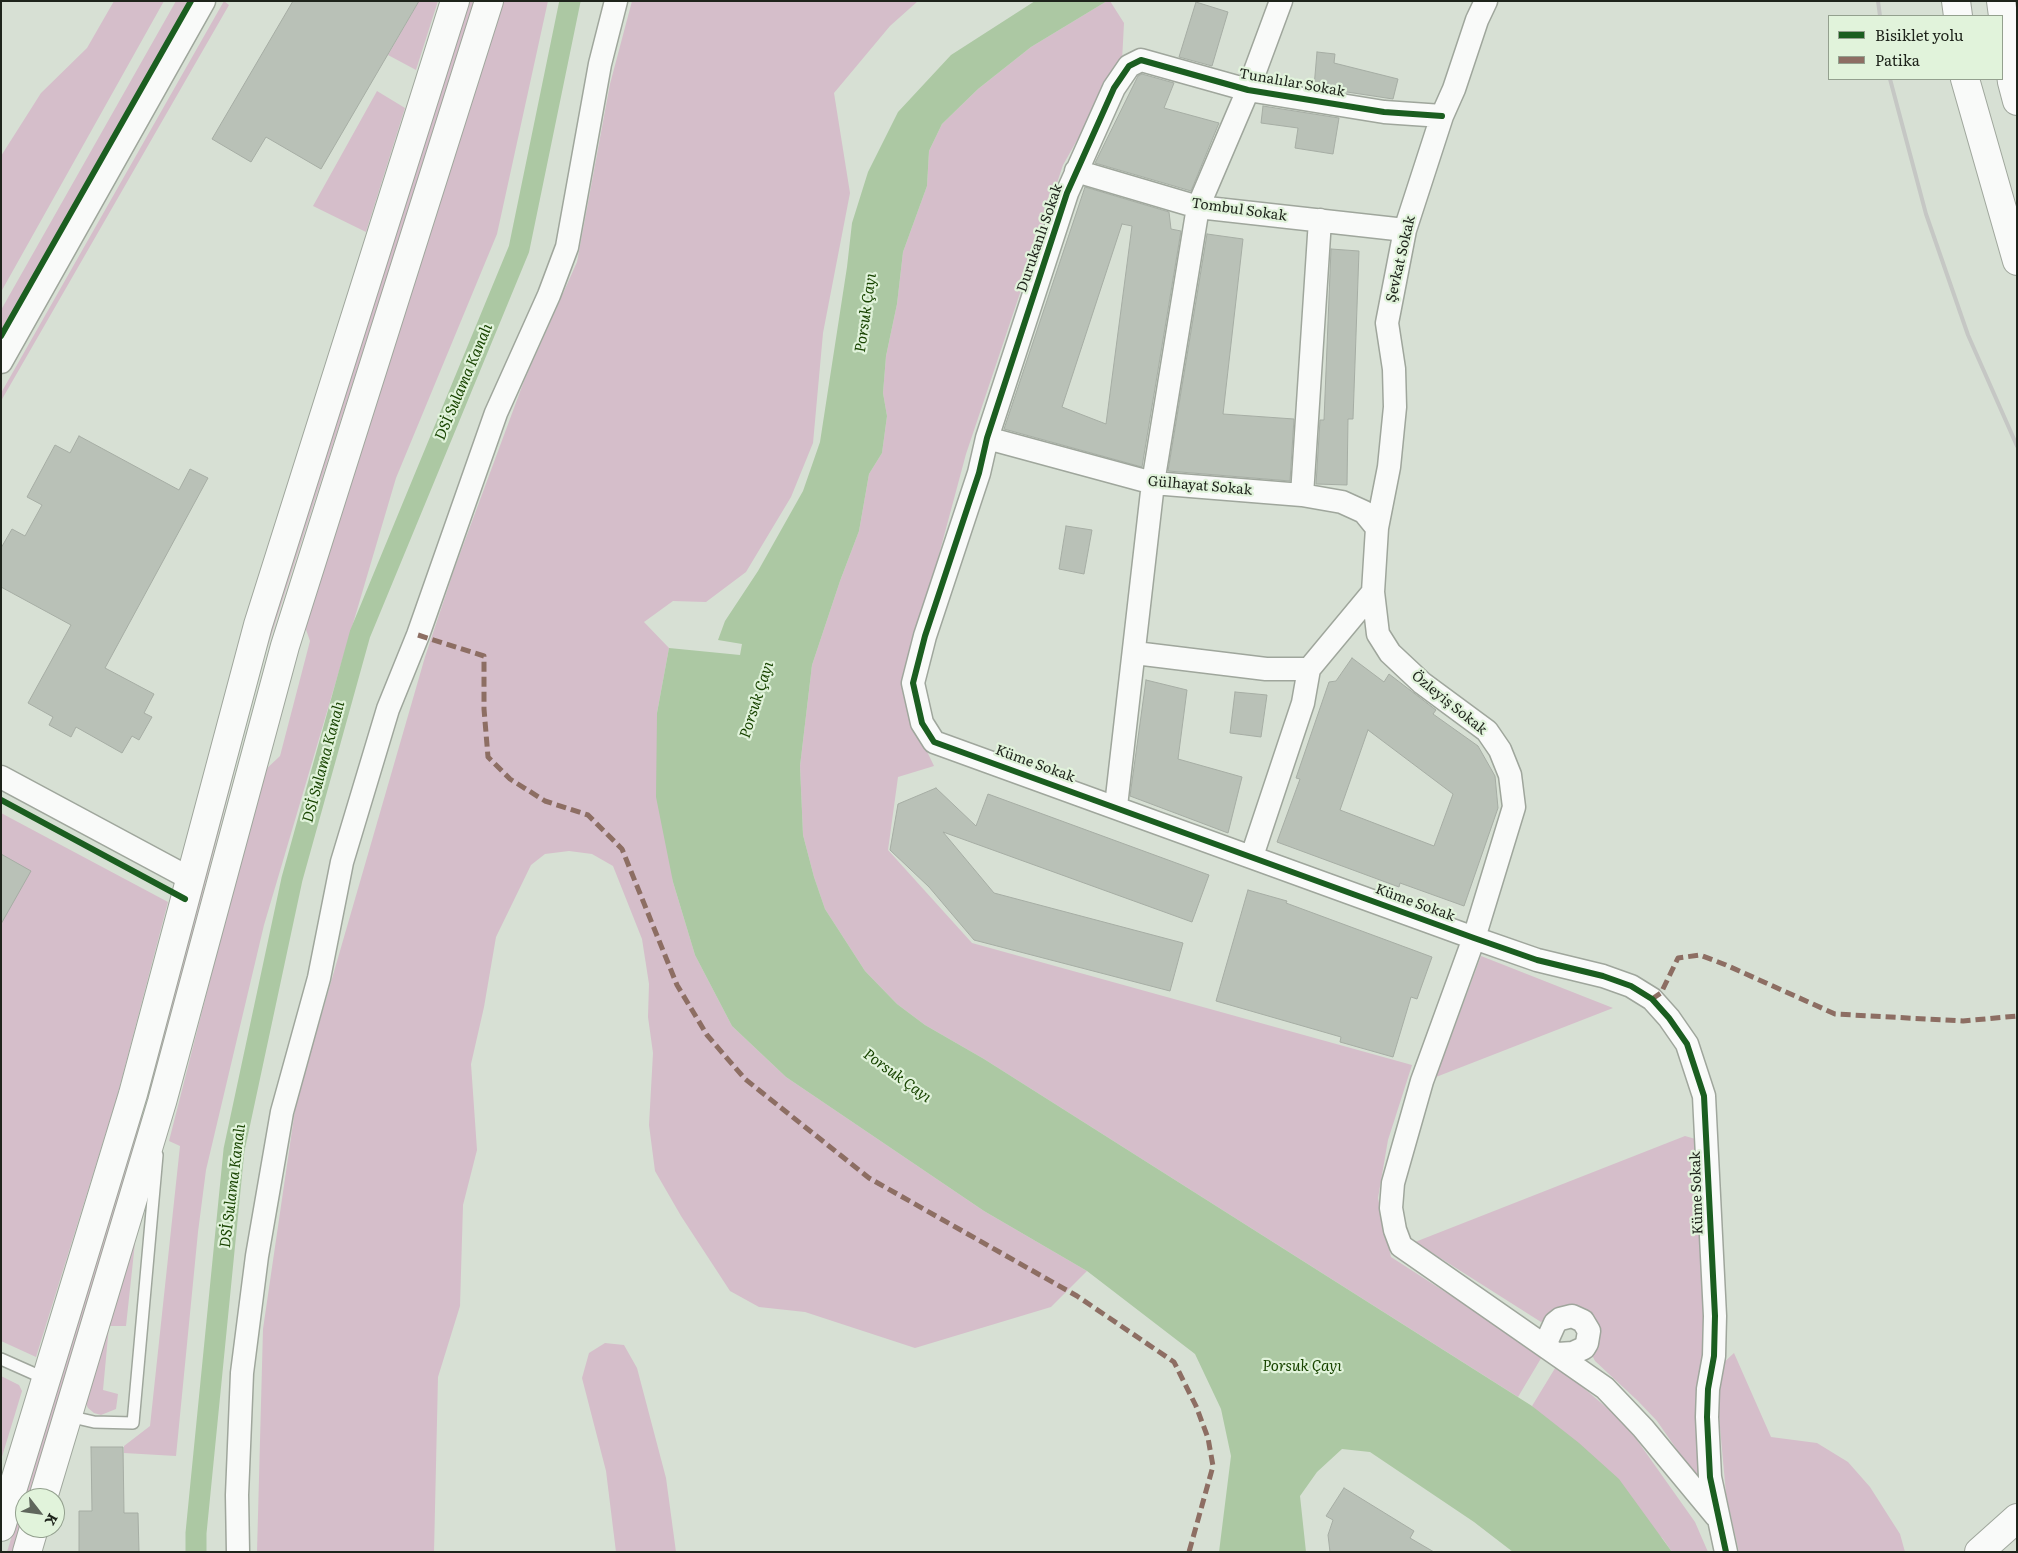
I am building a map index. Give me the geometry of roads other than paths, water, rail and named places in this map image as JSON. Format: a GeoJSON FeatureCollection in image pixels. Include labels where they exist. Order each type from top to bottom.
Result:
{"type":"FeatureCollection","features":[{"type":"Feature","properties":{"kind":"main road"},"geometry":{"type":"LineString","coordinates":[[1,1527],[133,1094],[261,616],[455,1]]}},
{"type":"Feature","properties":{"kind":"main road"},"geometry":{"type":"LineString","coordinates":[[46,1488],[162,1102],[285,646],[489,1]]}},
{"type":"Feature","properties":{"kind":"main road"},"geometry":{"type":"LineString","coordinates":[[1956,1],[1958,15]]}},
{"type":"Feature","properties":{"kind":"main road"},"geometry":{"type":"LineString","coordinates":[[2001,1],[2003,15]]}},
{"type":"Feature","properties":{"kind":"main road"},"geometry":{"type":"LineString","coordinates":[[2003,16],[2012,82],[2017,101]]}},
{"type":"Feature","properties":{"kind":"main road"},"geometry":{"type":"LineString","coordinates":[[1965,80],[2017,261]]}},
{"type":"Feature","properties":{"kind":"main road"},"geometry":{"type":"LineString","coordinates":[[1979,1552],[2017,1518]]}},
{"type":"Feature","properties":{"kind":"main road"},"geometry":{"type":"LineString","coordinates":[[27,1552],[31,1538]]}},
{"type":"Feature","properties":{"kind":"street"},"geometry":{"type":"LineString","coordinates":[[1,362],[204,1]]}},
{"type":"Feature","properties":{"kind":"street"},"geometry":{"type":"LineString","coordinates":[[238,1552],[237,1495],[242,1373],[256,1256],[282,1112],[319,978],[342,862],[388,709],[418,635],[496,413],[550,295],[567,247],[600,64],[616,1]]}},
{"type":"Feature","properties":{"kind":"street"},"geometry":{"type":"LineString","coordinates":[[1116,806],[1153,484],[1198,207],[1248,90],[1280,1]]}},
{"type":"Feature","properties":{"kind":"street","name":"Şevkat Sokak"},"geometry":{"type":"LineString","coordinates":[[1377,528],[1389,467],[1395,407],[1394,369],[1387,323],[1405,230],[1442,116],[1454,89],[1477,20],[1486,1]]}},
{"type":"Feature","properties":{"kind":"street","name":"Tunalılar Sokak"},"geometry":{"type":"LineString","coordinates":[[1140,60],[1248,90],[1384,112],[1442,116]]}},
{"type":"Feature","properties":{"kind":"street","name":"Durukanlı Sokak"},"geometry":{"type":"LineString","coordinates":[[987,438],[1076,171],[1114,88],[1129,66],[1140,60]]}},
{"type":"Feature","properties":{"kind":"street","name":"Tombul Sokak"},"geometry":{"type":"LineString","coordinates":[[1076,171],[1198,207],[1405,230]]}},
{"type":"Feature","properties":{"kind":"street"},"geometry":{"type":"LineString","coordinates":[[1302,495],[1320,220]]}},
{"type":"Feature","properties":{"kind":"street","name":"Gülhayat Sokak"},"geometry":{"type":"LineString","coordinates":[[987,438],[1153,484],[1302,495],[1342,502],[1364,512],[1377,528]]}},
{"type":"Feature","properties":{"kind":"street","name":"Küme Sokak"},"geometry":{"type":"LineString","coordinates":[[987,438],[979,472],[925,636],[913,683],[922,723],[934,742],[1116,806],[1474,938],[1537,960],[1603,976],[1631,986],[1652,999],[1669,1018],[1686,1044],[1704,1096],[1715,1316],[1714,1356],[1708,1389],[1707,1417],[1710,1477],[1726,1552]]}},
{"type":"Feature","properties":{"kind":"street","name":"Özleyiş Sokak"},"geometry":{"type":"LineString","coordinates":[[1377,528],[1373,592],[1378,634],[1390,653],[1422,683],[1487,731],[1500,750],[1510,775],[1514,807],[1474,938],[1422,1081],[1393,1183],[1392,1215],[1401,1246],[1605,1388],[1643,1428],[1718,1519]]}},
{"type":"Feature","properties":{"kind":"street"},"geometry":{"type":"LineString","coordinates":[[1252,856],[1303,703],[1309,669],[1373,592]]}},
{"type":"Feature","properties":{"kind":"street"},"geometry":{"type":"LineString","coordinates":[[1134,653],[1266,669],[1309,669]]}},
{"type":"Feature","properties":{"kind":"street"},"geometry":{"type":"LineString","coordinates":[[1,778],[190,878]]}},
{"type":"Feature","properties":{"kind":"street"},"geometry":{"type":"LineString","coordinates":[[133,1094],[162,1102]]}},
{"type":"Feature","properties":{"kind":"lane"},"geometry":{"type":"LineString","coordinates":[[68,1416],[94,1422],[133,1424],[162,1102]]}},
{"type":"Feature","properties":{"kind":"lane"},"geometry":{"type":"LineString","coordinates":[[1,1359],[46,1379]]}},
{"type":"Feature","properties":{"kind":"water","name":"Porsuk Çayı"},"geometry":{"type":"Polygon","coordinates":[[[1035,1],[1107,1],[1031,47],[978,89],[942,124],[929,151],[927,186],[903,252],[897,304],[886,356],[883,393],[887,416],[882,453],[869,474],[859,531],[812,665],[800,766],[803,835],[825,909],[865,971],[897,1004],[925,1025],[984,1059],[1532,1406],[1579,1443],[1619,1479],[1672,1552],[1513,1552],[1474,1522],[1370,1452],[1342,1449],[1317,1472],[1300,1496],[1306,1552],[1219,1552],[1231,1456],[1221,1409],[1195,1354],[1087,1271],[984,1211],[786,1077],[732,1026],[695,955],[673,882],[656,797],[657,713],[669,648],[740,655],[742,644],[718,640],[725,621],[758,571],[803,491],[820,442],[852,223],[868,172],[898,112],[951,55],[1035,1]]]}},
{"type":"Feature","properties":{"kind":"waterway","name":"DSİ Sulama Kanalı"},"geometry":{"type":"LineString","coordinates":[[196,1552],[196,1533],[234,1150],[292,879],[360,634],[519,249],[570,1]]}},
{"type":"Feature","properties":{"kind":"railway"},"geometry":{"type":"LineString","coordinates":[[1878,1],[1880,15]]}},
{"type":"Feature","properties":{"kind":"railway"},"geometry":{"type":"LineString","coordinates":[[1890,80],[1926,214],[1968,335],[2017,446]]}}]}
